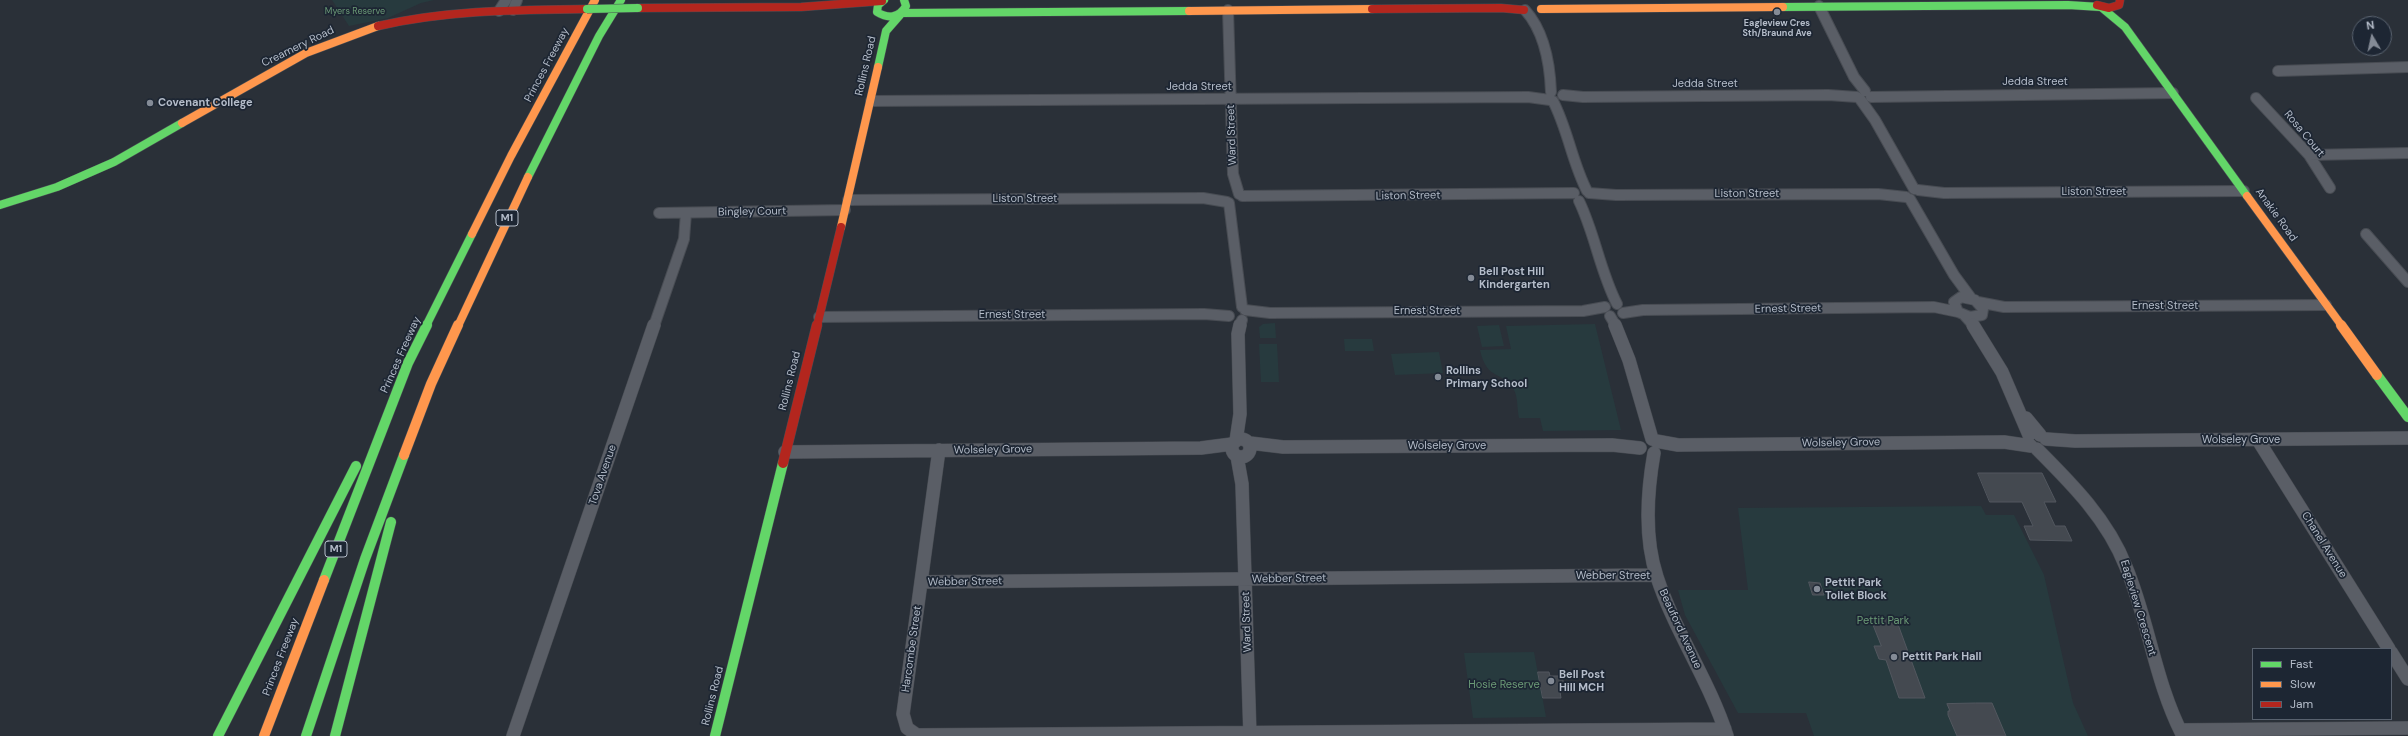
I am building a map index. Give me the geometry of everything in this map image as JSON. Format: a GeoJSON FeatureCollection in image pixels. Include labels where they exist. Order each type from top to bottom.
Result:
{"type":"FeatureCollection","features":[{"type":"Feature","properties":{"kind":"main road","name":"Princes Freeway"},"geometry":{"type":"LineString","coordinates":[[264,736],[408,363],[511,156],[595,0]]}},
{"type":"Feature","properties":{"kind":"main road","name":"M1"},"geometry":{"type":"LineString","coordinates":[[306,736],[365,559],[431,384],[512,208],[599,36],[621,0]]}},
{"type":"Feature","properties":{"kind":"main road","name":"Creamery Road"},"geometry":{"type":"LineString","coordinates":[[0,204],[57,187],[114,162],[275,70],[332,42],[414,18],[442,13],[513,10],[801,7],[883,0]]}},
{"type":"Feature","properties":{"kind":"main road"},"geometry":{"type":"LineString","coordinates":[[878,14],[877,7],[883,0]]}},
{"type":"Feature","properties":{"kind":"main road"},"geometry":{"type":"LineString","coordinates":[[901,14],[906,7],[904,0],[916,1]]}},
{"type":"Feature","properties":{"kind":"main road"},"geometry":{"type":"LineString","coordinates":[[1519,0],[1525,10]]}},
{"type":"Feature","properties":{"kind":"main road","name":"Anakie Road"},"geometry":{"type":"LineString","coordinates":[[2091,0],[2125,27],[2408,417]]}},
{"type":"Feature","properties":{"kind":"main road"},"geometry":{"type":"LineString","coordinates":[[2119,4],[2129,0]]}},
{"type":"Feature","properties":{"kind":"main road","name":"Creamery Road"},"geometry":{"type":"LineString","coordinates":[[801,7],[878,14],[889,17],[901,14],[1228,5],[1525,10],[1533,12],[1541,6],[1990,3],[2100,7],[2119,4]]}},
{"type":"Feature","properties":{"kind":"main road","name":"Anakie Road"},"geometry":{"type":"LineString","coordinates":[[2119,4],[2125,27]]}},
{"type":"Feature","properties":{"kind":"main road","name":"Rollins Road"},"geometry":{"type":"LineString","coordinates":[[878,14],[886,31]]}},
{"type":"Feature","properties":{"kind":"main road","name":"Rollins Road"},"geometry":{"type":"LineString","coordinates":[[715,736],[847,205],[886,31],[901,14]]}},
{"type":"Feature","properties":{"kind":"main road"},"geometry":{"type":"LineString","coordinates":[[218,736],[408,363]]}},
{"type":"Feature","properties":{"kind":"main road"},"geometry":{"type":"LineString","coordinates":[[335,736],[383,554],[408,444]]}},
{"type":"Feature","properties":{"kind":"street"},"geometry":{"type":"LineString","coordinates":[[499,11],[506,0]]}},
{"type":"Feature","properties":{"kind":"street"},"geometry":{"type":"LineString","coordinates":[[513,10],[517,0]]}},
{"type":"Feature","properties":{"kind":"street"},"geometry":{"type":"LineString","coordinates":[[1817,3],[1956,282],[1978,307]]}},
{"type":"Feature","properties":{"kind":"street","name":"Ward Street"},"geometry":{"type":"LineString","coordinates":[[1228,5],[1250,734]]}},
{"type":"Feature","properties":{"kind":"street"},"geometry":{"type":"LineString","coordinates":[[1536,24],[1541,6]]}},
{"type":"Feature","properties":{"kind":"street"},"geometry":{"type":"LineString","coordinates":[[1525,10],[1536,24],[1644,420],[1648,445]]}},
{"type":"Feature","properties":{"kind":"street"},"geometry":{"type":"LineString","coordinates":[[2278,71],[2408,67]]}},
{"type":"Feature","properties":{"kind":"street","name":"Jedda Street"},"geometry":{"type":"LineString","coordinates":[[870,101],[2173,93]]}},
{"type":"Feature","properties":{"kind":"street","name":"Rosa Court"},"geometry":{"type":"LineString","coordinates":[[2256,98],[2309,155],[2330,188]]}},
{"type":"Feature","properties":{"kind":"street"},"geometry":{"type":"LineString","coordinates":[[2309,155],[2408,153]]}},
{"type":"Feature","properties":{"kind":"street","name":"Liston Street"},"geometry":{"type":"LineString","coordinates":[[847,205],[1268,197],[2244,191]]}},
{"type":"Feature","properties":{"kind":"street","name":"Bingley Court"},"geometry":{"type":"LineString","coordinates":[[658,213],[847,205]]}},
{"type":"Feature","properties":{"kind":"street","name":"Tova Avenue"},"geometry":{"type":"LineString","coordinates":[[513,736],[681,246],[686,213]]}},
{"type":"Feature","properties":{"kind":"street"},"geometry":{"type":"LineString","coordinates":[[2366,234],[2396,266],[2408,282]]}},
{"type":"Feature","properties":{"kind":"street"},"geometry":{"type":"LineString","coordinates":[[1956,282],[1959,307]]}},
{"type":"Feature","properties":{"kind":"street","name":"Ernest Street"},"geometry":{"type":"LineString","coordinates":[[1978,307],[2326,305]]}},
{"type":"Feature","properties":{"kind":"street"},"geometry":{"type":"LineString","coordinates":[[1959,307],[1978,307]]}},
{"type":"Feature","properties":{"kind":"street"},"geometry":{"type":"LineString","coordinates":[[1959,307],[1978,307]]}},
{"type":"Feature","properties":{"kind":"street","name":"Ernest Street"},"geometry":{"type":"LineString","coordinates":[[819,317],[1959,307]]}},
{"type":"Feature","properties":{"kind":"street","name":"Eagleview Crescent"},"geometry":{"type":"LineString","coordinates":[[1959,307],[1981,333],[2019,409],[2038,442],[2059,472],[2088,503],[2119,549],[2132,580],[2160,685],[2181,733]]}},
{"type":"Feature","properties":{"kind":"street","name":"Eagleview Crescent"},"geometry":{"type":"LineString","coordinates":[[1978,307],[1981,333]]}},
{"type":"Feature","properties":{"kind":"street","name":"Wolseley Grove"},"geometry":{"type":"LineString","coordinates":[[785,452],[2408,438]]}},
{"type":"Feature","properties":{"kind":"street","name":"Chanel Avenue"},"geometry":{"type":"LineString","coordinates":[[2258,440],[2388,648]]}},
{"type":"Feature","properties":{"kind":"street","name":"Beauford Avenue"},"geometry":{"type":"LineString","coordinates":[[1648,445],[1650,469],[1650,525],[1656,575],[1726,732]]}},
{"type":"Feature","properties":{"kind":"street","name":"Harcombe Street"},"geometry":{"type":"LineString","coordinates":[[939,450],[903,714],[907,728],[917,736],[1250,734]]}},
{"type":"Feature","properties":{"kind":"street","name":"Webber Street"},"geometry":{"type":"LineString","coordinates":[[921,582],[1656,575]]}},
{"type":"Feature","properties":{"kind":"street"},"geometry":{"type":"LineString","coordinates":[[2392,654],[2408,679]]}},
{"type":"Feature","properties":{"kind":"street"},"geometry":{"type":"LineString","coordinates":[[2181,733],[2408,728]]}},
{"type":"Feature","properties":{"kind":"street"},"geometry":{"type":"LineString","coordinates":[[1250,734],[1726,732]]}},
{"type":"Feature","properties":{"kind":"green space","name":"Myers Reserve"},"geometry":{"type":"Polygon","coordinates":[[[332,0],[434,0],[421,3],[388,18],[349,26],[332,0]]]}},
{"type":"Feature","properties":{"kind":"green space"},"geometry":{"type":"Polygon","coordinates":[[[1275,323],[1276,338],[1260,338],[1259,327],[1263,324],[1275,323]]]}},
{"type":"Feature","properties":{"kind":"green space"},"geometry":{"type":"Polygon","coordinates":[[[1595,324],[1621,430],[1543,431],[1540,418],[1519,418],[1514,390],[1510,384],[1487,367],[1480,350],[1511,349],[1506,326],[1595,324]]]}},
{"type":"Feature","properties":{"kind":"green space"},"geometry":{"type":"Polygon","coordinates":[[[1499,325],[1504,346],[1482,347],[1477,326],[1499,325]]]}},
{"type":"Feature","properties":{"kind":"green space"},"geometry":{"type":"Polygon","coordinates":[[[1344,339],[1372,339],[1374,351],[1345,351],[1344,339]]]}},
{"type":"Feature","properties":{"kind":"green space"},"geometry":{"type":"Polygon","coordinates":[[[1259,344],[1277,344],[1279,382],[1261,382],[1259,344]]]}},
{"type":"Feature","properties":{"kind":"green space"},"geometry":{"type":"Polygon","coordinates":[[[1439,352],[1443,373],[1395,375],[1391,354],[1439,352]]]}},
{"type":"Feature","properties":{"kind":"green space","name":"Pettit Park"},"geometry":{"type":"Polygon","coordinates":[[[1981,506],[1986,515],[2014,515],[2044,575],[2073,703],[2088,736],[1814,736],[1806,713],[1738,713],[1685,615],[1678,590],[1748,590],[1738,508],[1981,506]]]}},
{"type":"Feature","properties":{"kind":"green space","name":"Hosie Reserve"},"geometry":{"type":"Polygon","coordinates":[[[1534,652],[1546,717],[1473,718],[1464,653],[1534,652]]]}},
{"type":"Feature","properties":{"kind":"building"},"geometry":{"type":"Polygon","coordinates":[[[1978,473],[2042,473],[2056,502],[2044,502],[2055,526],[2065,526],[2072,541],[2030,540],[2024,526],[2033,526],[2022,502],[1990,502],[1978,473]]]}},
{"type":"Feature","properties":{"kind":"building","name":"Pettit Park Toilet Block"},"geometry":{"type":"Polygon","coordinates":[[[1809,582],[1820,583],[1824,595],[1813,595],[1809,582]]]}},
{"type":"Feature","properties":{"kind":"building","name":"Pettit Park Hall"},"geometry":{"type":"Polygon","coordinates":[[[1871,619],[1896,619],[1925,698],[1899,698],[1886,660],[1879,659],[1874,646],[1881,646],[1871,619]]]}},
{"type":"Feature","properties":{"kind":"building","name":"Bell Post Hill MCH"},"geometry":{"type":"Polygon","coordinates":[[[1538,672],[1549,672],[1550,676],[1562,676],[1564,685],[1559,685],[1561,698],[1543,698],[1538,672]]]}},
{"type":"Feature","properties":{"kind":"building"},"geometry":{"type":"Polygon","coordinates":[[[1992,703],[2006,736],[1957,736],[1948,715],[1948,711],[1950,711],[1947,704],[1992,703]]]}},
{"type":"Feature","properties":{"kind":"traffic: fast"},"geometry":{"type":"LineString","coordinates":[[528,177],[599,36],[621,0]]}},
{"type":"Feature","properties":{"kind":"traffic: fast"},"geometry":{"type":"LineString","coordinates":[[884,0],[878,5],[877,12],[881,15],[889,17],[897,15],[904,10],[906,6],[904,0]]}},
{"type":"Feature","properties":{"kind":"traffic: fast"},"geometry":{"type":"LineString","coordinates":[[1783,7],[2068,5],[2100,7]]}},
{"type":"Feature","properties":{"kind":"traffic: fast"},"geometry":{"type":"LineString","coordinates":[[2101,7],[2125,27],[2247,196]]}},
{"type":"Feature","properties":{"kind":"traffic: fast"},"geometry":{"type":"LineString","coordinates":[[587,9],[638,8]]}},
{"type":"Feature","properties":{"kind":"traffic: fast"},"geometry":{"type":"LineString","coordinates":[[902,13],[1189,11]]}},
{"type":"Feature","properties":{"kind":"traffic: fast"},"geometry":{"type":"LineString","coordinates":[[878,67],[886,31],[900,15]]}},
{"type":"Feature","properties":{"kind":"traffic: fast"},"geometry":{"type":"LineString","coordinates":[[0,205],[57,187],[114,162],[182,123]]}},
{"type":"Feature","properties":{"kind":"traffic: fast"},"geometry":{"type":"LineString","coordinates":[[324,580],[408,363],[472,234]]}},
{"type":"Feature","properties":{"kind":"traffic: fast"},"geometry":{"type":"LineString","coordinates":[[2377,375],[2408,417]]}},
{"type":"Feature","properties":{"kind":"traffic: fast"},"geometry":{"type":"LineString","coordinates":[[306,736],[365,559],[404,455]]}},
{"type":"Feature","properties":{"kind":"traffic: fast"},"geometry":{"type":"LineString","coordinates":[[715,736],[783,463]]}},
{"type":"Feature","properties":{"kind":"traffic: fast"},"geometry":{"type":"LineString","coordinates":[[218,736],[356,466]]}},
{"type":"Feature","properties":{"kind":"traffic: fast"},"geometry":{"type":"LineString","coordinates":[[335,736],[391,522]]}},
{"type":"Feature","properties":{"kind":"traffic: slow"},"geometry":{"type":"LineString","coordinates":[[472,234],[511,156],[595,0]]}},
{"type":"Feature","properties":{"kind":"traffic: slow"},"geometry":{"type":"LineString","coordinates":[[1541,9],[1783,7]]}},
{"type":"Feature","properties":{"kind":"traffic: slow"},"geometry":{"type":"LineString","coordinates":[[1189,11],[1372,9]]}},
{"type":"Feature","properties":{"kind":"traffic: slow"},"geometry":{"type":"LineString","coordinates":[[182,123],[306,53],[378,26]]}},
{"type":"Feature","properties":{"kind":"traffic: slow"},"geometry":{"type":"LineString","coordinates":[[841,227],[878,67]]}},
{"type":"Feature","properties":{"kind":"traffic: slow"},"geometry":{"type":"LineString","coordinates":[[404,455],[431,384],[528,177]]}},
{"type":"Feature","properties":{"kind":"traffic: slow"},"geometry":{"type":"LineString","coordinates":[[2247,196],[2377,375]]}},
{"type":"Feature","properties":{"kind":"traffic: slow"},"geometry":{"type":"LineString","coordinates":[[264,736],[324,580]]}},
{"type":"Feature","properties":{"kind":"traffic: jam"},"geometry":{"type":"LineString","coordinates":[[2097,5],[2109,8],[2119,5],[2120,0]]}},
{"type":"Feature","properties":{"kind":"traffic: jam"},"geometry":{"type":"LineString","coordinates":[[638,8],[801,7],[882,1]]}},
{"type":"Feature","properties":{"kind":"traffic: jam"},"geometry":{"type":"LineString","coordinates":[[1372,9],[1501,8],[1524,10]]}},
{"type":"Feature","properties":{"kind":"traffic: jam"},"geometry":{"type":"LineString","coordinates":[[378,26],[404,20],[456,13],[508,10],[587,9]]}},
{"type":"Feature","properties":{"kind":"traffic: jam"},"geometry":{"type":"LineString","coordinates":[[783,463],[841,227]]}},
{"type":"Feature","properties":{"kind":"place","name":"Eagleview Cres Sth/Braund Ave"},"geometry":{"type":"Point","coordinates":[1777,12]}},
{"type":"Feature","properties":{"kind":"place","name":"Covenant College"},"geometry":{"type":"Point","coordinates":[150,103]}},
{"type":"Feature","properties":{"kind":"place","name":"Bell Post Hill Kindergarten"},"geometry":{"type":"Point","coordinates":[1471,278]}},
{"type":"Feature","properties":{"kind":"place","name":"Rollins Primary School"},"geometry":{"type":"Point","coordinates":[1438,377]}},
{"type":"Feature","properties":{"kind":"place","name":"Pettit Park Toilet Block"},"geometry":{"type":"Point","coordinates":[1817,589]}},
{"type":"Feature","properties":{"kind":"place","name":"Pettit Park Hall"},"geometry":{"type":"Point","coordinates":[1894,657]}},
{"type":"Feature","properties":{"kind":"place","name":"Bell Post Hill MCH"},"geometry":{"type":"Point","coordinates":[1551,681]}}]}
